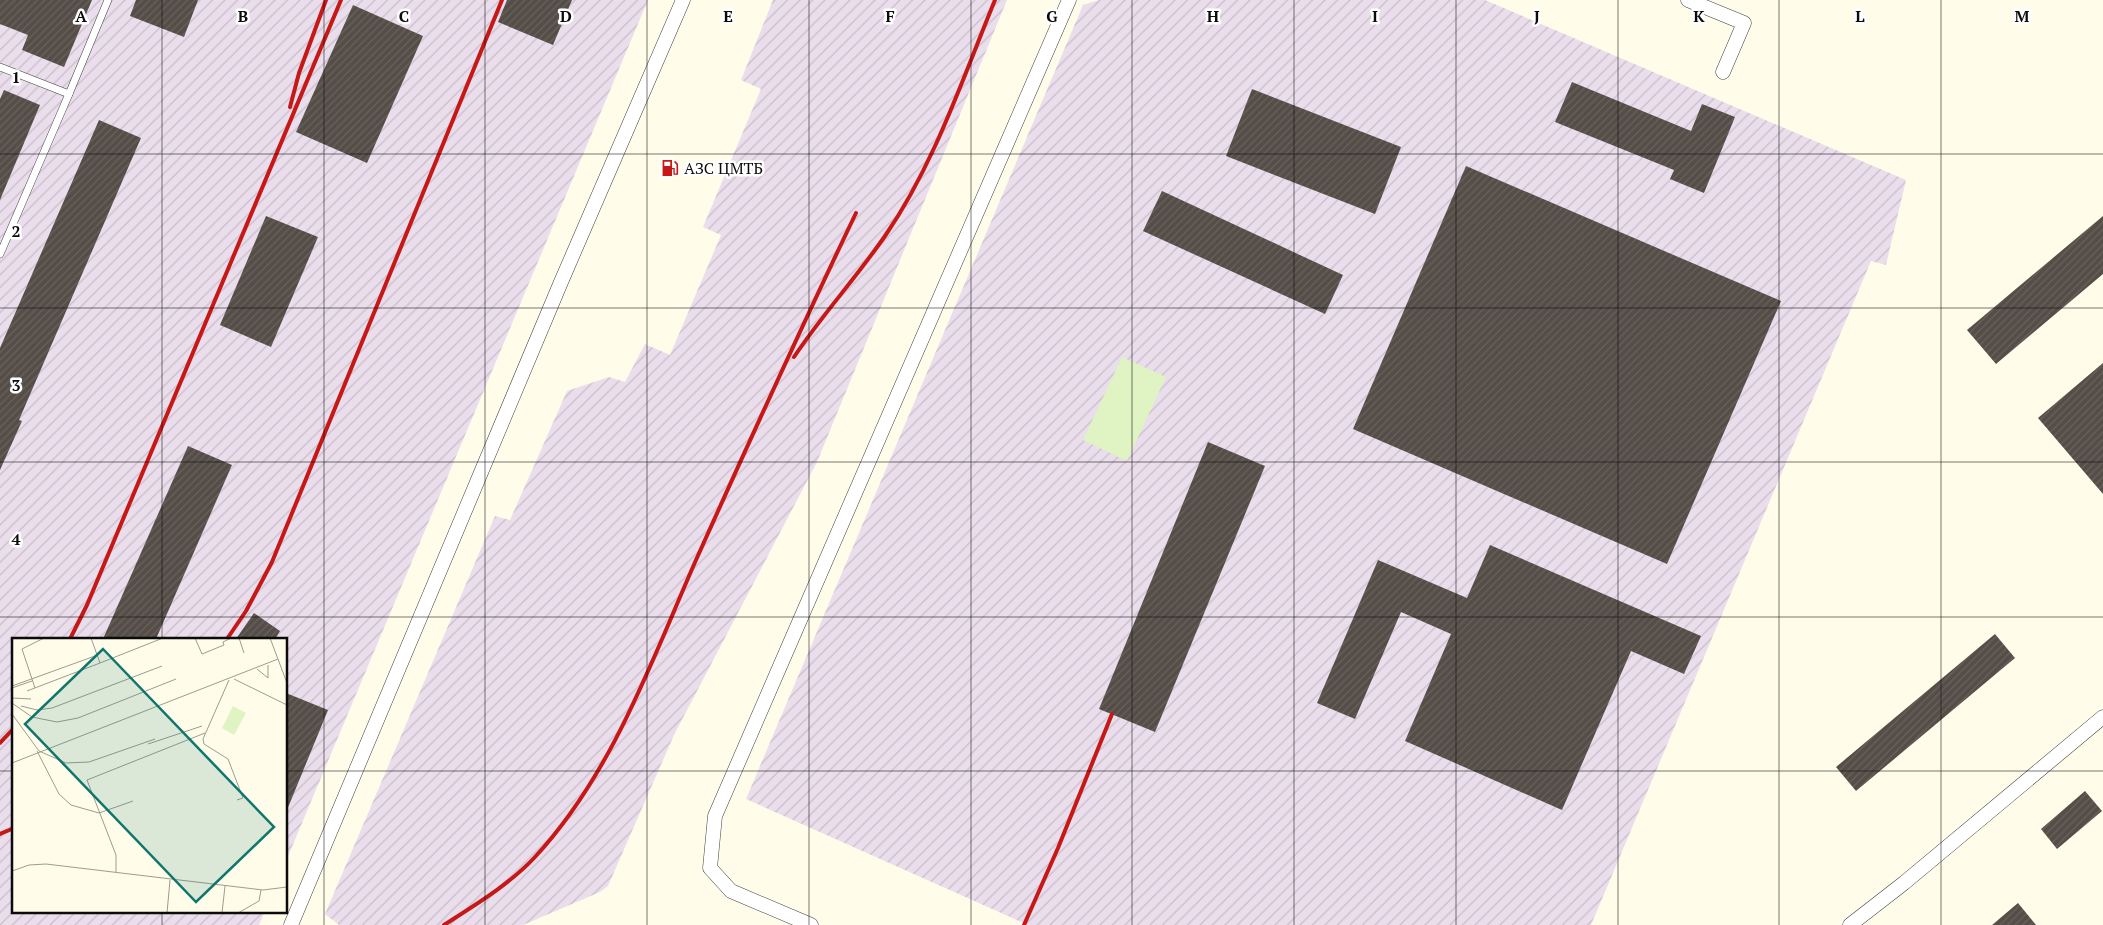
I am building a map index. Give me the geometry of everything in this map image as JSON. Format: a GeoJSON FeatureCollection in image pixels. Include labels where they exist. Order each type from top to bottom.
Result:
{"type":"FeatureCollection","features":[{"type":"Feature","properties":{"kind":"street"},"geometry":{"type":"LineString","coordinates":[[291,925],[557,291],[683,0]]}},
{"type":"Feature","properties":{"kind":"street"},"geometry":{"type":"LineString","coordinates":[[811,925],[731,890],[710,868],[715,816],[1069,0]]}},
{"type":"Feature","properties":{"kind":"street"},"geometry":{"type":"LineString","coordinates":[[1688,0],[1744,23],[1723,72]]}},
{"type":"Feature","properties":{"kind":"street"},"geometry":{"type":"LineString","coordinates":[[1850,925],[2103,717]]}},
{"type":"Feature","properties":{"kind":"lane"},"geometry":{"type":"LineString","coordinates":[[0,254],[108,0]]}},
{"type":"Feature","properties":{"kind":"lane"},"geometry":{"type":"LineString","coordinates":[[0,67],[68,94]]}},
{"type":"Feature","properties":{"kind":"shaded area"},"geometry":{"type":"Polygon","coordinates":[[[0,0],[648,0],[288,856],[288,638],[12,638],[12,912],[265,912],[259,925],[0,925],[0,0]]]}},
{"type":"Feature","properties":{"kind":"shaded area"},"geometry":{"type":"Polygon","coordinates":[[[773,0],[1007,0],[817,462],[674,735],[608,886],[600,892],[523,925],[339,925],[325,914],[495,516],[510,520],[567,391],[609,377],[625,382],[645,344],[670,355],[721,235],[703,227],[761,89],[741,80],[773,0]]]}},
{"type":"Feature","properties":{"kind":"shaded area"},"geometry":{"type":"Polygon","coordinates":[[[1099,0],[1485,0],[1906,180],[1886,265],[1871,261],[1591,925],[1028,925],[746,799],[1083,5],[1099,0]]]}},
{"type":"Feature","properties":{"kind":"green space"},"geometry":{"type":"Polygon","coordinates":[[[1122,357],[1166,377],[1127,461],[1083,440],[1122,357]]]}},
{"type":"Feature","properties":{"kind":"building"},"geometry":{"type":"Polygon","coordinates":[[[0,0],[92,0],[64,67],[22,50],[28,35],[0,24],[0,0]]]}},
{"type":"Feature","properties":{"kind":"building"},"geometry":{"type":"Polygon","coordinates":[[[136,0],[198,0],[184,37],[130,16],[136,0]]]}},
{"type":"Feature","properties":{"kind":"building"},"geometry":{"type":"Polygon","coordinates":[[[507,0],[572,0],[553,45],[498,22],[507,0]]]}},
{"type":"Feature","properties":{"kind":"building"},"geometry":{"type":"Polygon","coordinates":[[[353,5],[423,36],[367,163],[296,132],[353,5]]]}},
{"type":"Feature","properties":{"kind":"building"},"geometry":{"type":"Polygon","coordinates":[[[1572,82],[1691,131],[1702,104],[1735,117],[1704,193],[1670,179],[1674,170],[1555,122],[1572,82]]]}},
{"type":"Feature","properties":{"kind":"building"},"geometry":{"type":"Polygon","coordinates":[[[1252,89],[1401,147],[1375,214],[1226,156],[1252,89]]]}},
{"type":"Feature","properties":{"kind":"building"},"geometry":{"type":"Polygon","coordinates":[[[4,90],[40,105],[0,200],[0,99],[4,90]]]}},
{"type":"Feature","properties":{"kind":"building"},"geometry":{"type":"Polygon","coordinates":[[[99,120],[141,138],[19,420],[22,421],[0,470],[0,348],[99,120]]]}},
{"type":"Feature","properties":{"kind":"building"},"geometry":{"type":"Polygon","coordinates":[[[1466,166],[1781,301],[1667,564],[1353,429],[1466,166]]]}},
{"type":"Feature","properties":{"kind":"building"},"geometry":{"type":"Polygon","coordinates":[[[1162,191],[1343,275],[1325,314],[1143,231],[1162,191]]]}},
{"type":"Feature","properties":{"kind":"building"},"geometry":{"type":"Polygon","coordinates":[[[266,216],[318,237],[271,347],[220,325],[266,216]]]}},
{"type":"Feature","properties":{"kind":"building"},"geometry":{"type":"Polygon","coordinates":[[[2103,216],[2103,274],[1996,364],[1967,330],[2103,216]]]}},
{"type":"Feature","properties":{"kind":"building"},"geometry":{"type":"Polygon","coordinates":[[[2103,363],[2103,494],[2038,418],[2103,363]]]}},
{"type":"Feature","properties":{"kind":"building"},"geometry":{"type":"Polygon","coordinates":[[[1208,442],[1265,466],[1155,732],[1099,709],[1208,442]]]}},
{"type":"Feature","properties":{"kind":"building"},"geometry":{"type":"Polygon","coordinates":[[[188,446],[232,465],[156,638],[103,638],[188,446]]]}},
{"type":"Feature","properties":{"kind":"building"},"geometry":{"type":"Polygon","coordinates":[[[1490,545],[1701,636],[1684,674],[1631,651],[1562,810],[1405,741],[1451,634],[1401,612],[1355,719],[1317,703],[1378,560],[1467,598],[1490,545]]]}},
{"type":"Feature","properties":{"kind":"building"},"geometry":{"type":"Polygon","coordinates":[[[254,613],[280,631],[276,638],[237,638],[254,613]]]}},
{"type":"Feature","properties":{"kind":"building"},"geometry":{"type":"Polygon","coordinates":[[[1995,634],[2015,658],[1856,791],[1836,767],[1995,634]]]}},
{"type":"Feature","properties":{"kind":"building"},"geometry":{"type":"Polygon","coordinates":[[[288,694],[328,710],[288,808],[288,694]]]}},
{"type":"Feature","properties":{"kind":"building"},"geometry":{"type":"Polygon","coordinates":[[[2085,791],[2102,811],[2057,849],[2041,829],[2085,791]]]}},
{"type":"Feature","properties":{"kind":"building"},"geometry":{"type":"Polygon","coordinates":[[[2018,903],[2036,925],[1992,925],[2018,903]]]}},
{"type":"Feature","properties":{"kind":"railway"},"geometry":{"type":"LineString","coordinates":[[290,107],[299,73],[326,0]]}},
{"type":"Feature","properties":{"kind":"railway"},"geometry":{"type":"LineString","coordinates":[[70,638],[87,605],[341,0]]}},
{"type":"Feature","properties":{"kind":"railway"},"geometry":{"type":"LineString","coordinates":[[228,638],[246,611],[272,562],[502,0]]}},
{"type":"Feature","properties":{"kind":"railway"},"geometry":{"type":"LineString","coordinates":[[794,357],[874,252],[902,209],[933,151],[995,0]]}},
{"type":"Feature","properties":{"kind":"railway"},"geometry":{"type":"LineString","coordinates":[[444,925],[503,885],[535,857],[562,825],[608,753],[646,677],[735,473],[856,213]]}},
{"type":"Feature","properties":{"kind":"railway"},"geometry":{"type":"LineString","coordinates":[[1024,925],[1058,848],[1112,714]]}},
{"type":"Feature","properties":{"kind":"railway"},"geometry":{"type":"LineString","coordinates":[[0,743],[12,730]]}},
{"type":"Feature","properties":{"kind":"railway"},"geometry":{"type":"LineString","coordinates":[[0,834],[12,829]]}},
{"type":"Feature","properties":{"kind":"place","name":"АЗС ЦМТБ"},"geometry":{"type":"Point","coordinates":[670,168]}}]}
